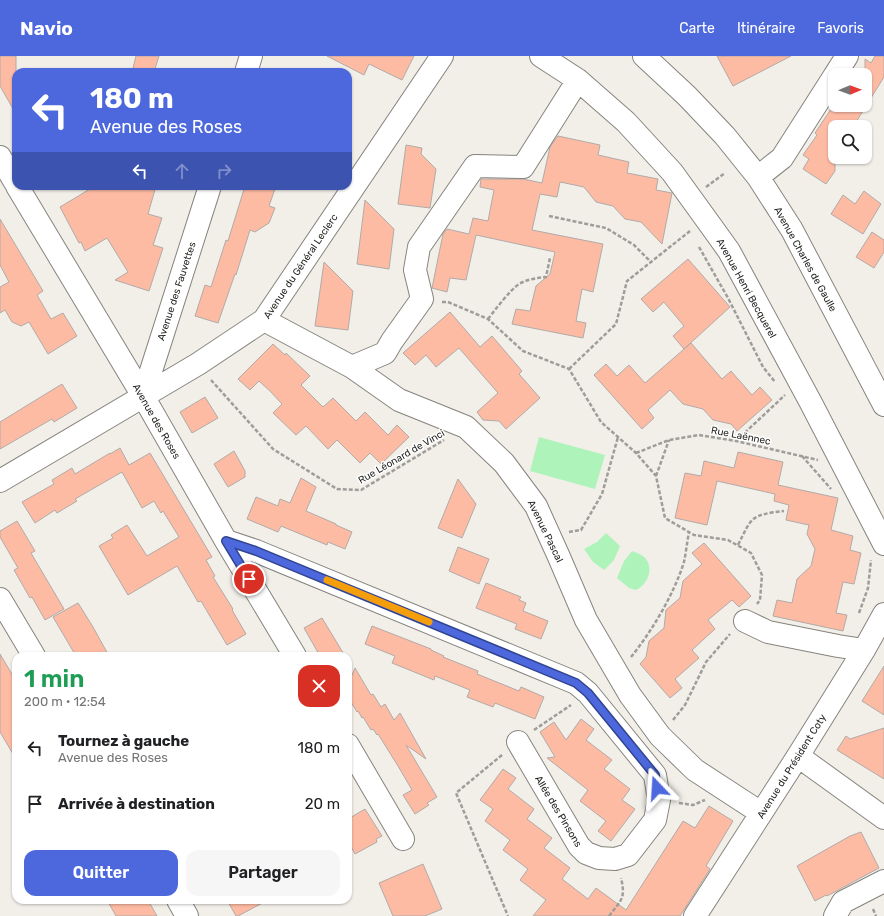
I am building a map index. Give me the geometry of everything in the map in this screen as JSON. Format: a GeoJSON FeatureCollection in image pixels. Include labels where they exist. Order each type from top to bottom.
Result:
{"type":"FeatureCollection","features":[{"type":"Feature","properties":{"kind":"street"},"geometry":{"type":"LineString","coordinates":[[247,68],[251,56]]}},
{"type":"Feature","properties":{"kind":"street","name":"Avenue du Général Leclerc"},"geometry":{"type":"LineString","coordinates":[[352,189],[442,56]]}},
{"type":"Feature","properties":{"kind":"street","name":"Avenue Henri Becquerel"},"geometry":{"type":"LineString","coordinates":[[541,56],[578,80],[631,127],[672,172],[729,251],[844,466],[876,549]]}},
{"type":"Feature","properties":{"kind":"street","name":"Avenue Charles de Gaulle"},"geometry":{"type":"LineString","coordinates":[[644,56],[725,136],[758,177],[792,230],[884,405]]}},
{"type":"Feature","properties":{"kind":"street"},"geometry":{"type":"LineString","coordinates":[[839,68],[847,56]]}},
{"type":"Feature","properties":{"kind":"street"},"geometry":{"type":"LineString","coordinates":[[352,367],[385,353],[422,299],[415,270],[419,247],[475,166],[523,167],[578,80]]}},
{"type":"Feature","properties":{"kind":"street"},"geometry":{"type":"LineString","coordinates":[[758,177],[782,158],[828,86]]}},
{"type":"Feature","properties":{"kind":"street","name":"Avenue des Roses"},"geometry":{"type":"LineString","coordinates":[[0,157],[12,177]]}},
{"type":"Feature","properties":{"kind":"street","name":"Avenue des Roses"},"geometry":{"type":"LineString","coordinates":[[20,190],[143,396],[226,541],[293,652]]}},
{"type":"Feature","properties":{"kind":"street","name":"Avenue des Fauvettes"},"geometry":{"type":"LineString","coordinates":[[143,396],[209,190]]}},
{"type":"Feature","properties":{"kind":"street","name":"Avenue du Général Leclerc"},"geometry":{"type":"LineString","coordinates":[[0,481],[198,364],[264,320],[352,190]]}},
{"type":"Feature","properties":{"kind":"street","name":"Avenue Pascal"},"geometry":{"type":"LineString","coordinates":[[264,320],[352,367],[399,400],[466,427],[504,463],[536,506],[586,620],[630,695],[660,736],[695,770],[761,813]]}},
{"type":"Feature","properties":{"kind":"street"},"geometry":{"type":"LineString","coordinates":[[226,541],[256,551],[576,683],[588,693],[655,775],[659,800],[655,820],[628,855],[615,859]]}},
{"type":"Feature","properties":{"kind":"street"},"geometry":{"type":"LineString","coordinates":[[0,599],[32,652]]}},
{"type":"Feature","properties":{"kind":"street","name":"Avenue du Président Coty"},"geometry":{"type":"LineString","coordinates":[[694,916],[798,756],[864,650],[884,614]]}},
{"type":"Feature","properties":{"kind":"street"},"geometry":{"type":"LineString","coordinates":[[745,621],[768,632],[864,650]]}},
{"type":"Feature","properties":{"kind":"street","name":"Allée des Pinsons"},"geometry":{"type":"LineString","coordinates":[[518,742],[579,846],[586,853],[599,858],[615,859]]}},
{"type":"Feature","properties":{"kind":"street"},"geometry":{"type":"LineString","coordinates":[[352,752],[404,839]]}},
{"type":"Feature","properties":{"kind":"street"},"geometry":{"type":"LineString","coordinates":[[798,756],[884,818]]}},
{"type":"Feature","properties":{"kind":"street"},"geometry":{"type":"LineString","coordinates":[[835,916],[843,902],[884,881]]}},
{"type":"Feature","properties":{"kind":"street"},"geometry":{"type":"LineString","coordinates":[[180,904],[187,916]]}},
{"type":"Feature","properties":{"kind":"path"},"geometry":{"type":"LineString","coordinates":[[701,191],[725,172]]}},
{"type":"Feature","properties":{"kind":"path"},"geometry":{"type":"LineString","coordinates":[[549,216],[606,228],[634,245],[651,262]]}},
{"type":"Feature","properties":{"kind":"path"},"geometry":{"type":"LineString","coordinates":[[569,369],[616,324],[627,281],[706,219]]}},
{"type":"Feature","properties":{"kind":"path"},"geometry":{"type":"LineString","coordinates":[[488,319],[518,284],[532,279],[546,277],[550,258]]}},
{"type":"Feature","properties":{"kind":"path"},"geometry":{"type":"LineString","coordinates":[[422,299],[448,302],[488,319],[523,351],[569,369],[602,422],[636,453],[656,476],[665,518],[689,532],[728,540],[752,553],[762,575],[760,600],[745,621],[731,633],[706,662],[685,705],[660,736]]}},
{"type":"Feature","properties":{"kind":"path","name":"Rue Léonard de Vinci"},"geometry":{"type":"LineString","coordinates":[[198,364],[273,449],[337,489],[361,490],[466,427]]}},
{"type":"Feature","properties":{"kind":"path"},"geometry":{"type":"LineString","coordinates":[[736,441],[785,394]]}},
{"type":"Feature","properties":{"kind":"path","name":"Rue Laënnec"},"geometry":{"type":"LineString","coordinates":[[636,453],[669,440],[699,435],[736,441],[844,466]]}},
{"type":"Feature","properties":{"kind":"path"},"geometry":{"type":"LineString","coordinates":[[549,535],[581,530],[602,494],[618,437]]}},
{"type":"Feature","properties":{"kind":"path"},"geometry":{"type":"LineString","coordinates":[[656,476],[669,440]]}},
{"type":"Feature","properties":{"kind":"path"},"geometry":{"type":"LineString","coordinates":[[802,456],[832,490]]}},
{"type":"Feature","properties":{"kind":"path"},"geometry":{"type":"LineString","coordinates":[[738,546],[750,522],[758,516],[784,511]]}},
{"type":"Feature","properties":{"kind":"path"},"geometry":{"type":"LineString","coordinates":[[619,677],[627,662],[653,626],[667,600],[684,561],[689,532]]}},
{"type":"Feature","properties":{"kind":"path"},"geometry":{"type":"LineString","coordinates":[[858,618],[868,588],[872,561],[876,549]]}},
{"type":"Feature","properties":{"kind":"path"},"geometry":{"type":"LineString","coordinates":[[508,916],[456,793],[518,742],[588,693]]}},
{"type":"Feature","properties":{"kind":"path"},"geometry":{"type":"LineString","coordinates":[[659,800],[693,805],[726,790]]}},
{"type":"Feature","properties":{"kind":"path"},"geometry":{"type":"LineString","coordinates":[[609,916],[623,898],[623,885],[615,859]]}},
{"type":"Feature","properties":{"kind":"green space"},"geometry":{"type":"Polygon","coordinates":[[[539,437],[605,455],[595,489],[530,471],[539,437]]]}},
{"type":"Feature","properties":{"kind":"green space"},"geometry":{"type":"Polygon","coordinates":[[[606,533],[620,546],[614,560],[604,570],[593,562],[584,549],[597,542],[606,533]]]}},
{"type":"Feature","properties":{"kind":"green space"},"geometry":{"type":"Polygon","coordinates":[[[632,551],[640,554],[646,559],[649,568],[646,581],[636,590],[629,588],[617,578],[624,561],[632,551]]]}},
{"type":"Feature","properties":{"kind":"building"},"geometry":{"type":"Polygon","coordinates":[[[0,56],[16,56],[16,68],[12,68],[12,107],[0,86],[0,56]]]}},
{"type":"Feature","properties":{"kind":"building"},"geometry":{"type":"Polygon","coordinates":[[[136,56],[159,56],[155,68],[133,68],[136,56]]]}},
{"type":"Feature","properties":{"kind":"building"},"geometry":{"type":"Polygon","coordinates":[[[327,56],[414,56],[402,80],[369,64],[364,75],[327,56]]]}},
{"type":"Feature","properties":{"kind":"building"},"geometry":{"type":"Polygon","coordinates":[[[717,56],[791,56],[733,86],[717,56]]]}},
{"type":"Feature","properties":{"kind":"building"},"geometry":{"type":"Polygon","coordinates":[[[875,56],[884,56],[884,77],[872,96],[872,68],[865,68],[865,59],[871,63],[875,56]]]}},
{"type":"Feature","properties":{"kind":"building"},"geometry":{"type":"Polygon","coordinates":[[[829,112],[862,112],[857,120],[828,120],[828,164],[835,164],[835,171],[826,184],[803,169],[809,159],[803,155],[817,135],[815,133],[829,112]]]}},
{"type":"Feature","properties":{"kind":"building"},"geometry":{"type":"Polygon","coordinates":[[[558,136],[600,145],[598,155],[629,162],[627,173],[658,179],[656,190],[672,193],[662,244],[641,222],[625,219],[613,206],[596,202],[584,187],[560,182],[557,197],[540,194],[532,230],[603,244],[593,292],[582,289],[576,321],[586,323],[583,338],[512,324],[516,309],[530,311],[536,286],[550,274],[555,252],[476,235],[466,280],[450,278],[447,292],[432,288],[443,234],[447,229],[469,234],[473,218],[488,221],[494,190],[480,187],[481,179],[523,179],[542,183],[550,147],[558,136]]]}},
{"type":"Feature","properties":{"kind":"building"},"geometry":{"type":"Polygon","coordinates":[[[406,145],[422,148],[421,154],[436,169],[430,208],[398,204],[406,145]]]}},
{"type":"Feature","properties":{"kind":"building"},"geometry":{"type":"Polygon","coordinates":[[[88,190],[155,190],[148,214],[162,218],[153,245],[163,248],[149,291],[115,280],[128,272],[107,238],[85,251],[81,242],[79,243],[60,207],[88,190]]]}},
{"type":"Feature","properties":{"kind":"building"},"geometry":{"type":"Polygon","coordinates":[[[244,190],[275,190],[269,206],[275,208],[269,223],[255,232],[250,230],[236,275],[235,274],[218,323],[195,316],[205,285],[211,287],[226,240],[228,241],[244,190]]]}},
{"type":"Feature","properties":{"kind":"building"},"geometry":{"type":"Polygon","coordinates":[[[864,191],[881,204],[863,234],[831,214],[843,195],[855,204],[864,191]]]}},
{"type":"Feature","properties":{"kind":"building"},"geometry":{"type":"Polygon","coordinates":[[[365,200],[394,229],[389,269],[357,264],[365,200]]]}},
{"type":"Feature","properties":{"kind":"building"},"geometry":{"type":"Polygon","coordinates":[[[0,219],[43,291],[37,295],[51,319],[63,313],[77,336],[48,354],[29,322],[21,326],[12,322],[5,310],[0,313],[0,287],[9,282],[0,265],[0,219]]]}},
{"type":"Feature","properties":{"kind":"building"},"geometry":{"type":"Polygon","coordinates":[[[872,232],[884,240],[884,252],[874,268],[856,257],[872,232]]]}},
{"type":"Feature","properties":{"kind":"building"},"geometry":{"type":"Polygon","coordinates":[[[688,259],[730,307],[684,349],[673,336],[684,326],[664,302],[653,312],[641,299],[688,259]]]}},
{"type":"Feature","properties":{"kind":"building"},"geometry":{"type":"Polygon","coordinates":[[[324,262],[353,291],[348,330],[315,326],[324,262]]]}},
{"type":"Feature","properties":{"kind":"building"},"geometry":{"type":"Polygon","coordinates":[[[450,312],[480,347],[492,336],[522,371],[519,374],[540,398],[506,429],[499,421],[483,420],[477,412],[498,393],[459,348],[436,367],[426,355],[415,365],[403,353],[450,312]]]}},
{"type":"Feature","properties":{"kind":"building"},"geometry":{"type":"Polygon","coordinates":[[[691,343],[722,379],[731,371],[752,395],[760,387],[772,400],[737,431],[731,424],[713,420],[703,409],[683,404],[670,390],[648,410],[654,418],[642,429],[594,375],[606,364],[617,376],[629,365],[645,383],[691,343]]]}},
{"type":"Feature","properties":{"kind":"building"},"geometry":{"type":"Polygon","coordinates":[[[273,344],[285,355],[286,353],[310,376],[301,385],[323,407],[333,398],[356,421],[365,412],[388,435],[397,425],[409,437],[381,464],[370,453],[360,463],[337,440],[328,449],[306,426],[296,435],[273,413],[282,404],[271,392],[259,381],[250,390],[238,379],[273,344]]]}},
{"type":"Feature","properties":{"kind":"building"},"geometry":{"type":"Polygon","coordinates":[[[62,384],[77,408],[54,422],[52,419],[0,449],[0,422],[62,384]]]}},
{"type":"Feature","properties":{"kind":"building"},"geometry":{"type":"Polygon","coordinates":[[[205,397],[218,418],[192,433],[180,412],[205,397]]]}},
{"type":"Feature","properties":{"kind":"building"},"geometry":{"type":"Polygon","coordinates":[[[120,448],[129,465],[150,453],[212,557],[206,560],[215,576],[213,577],[233,609],[232,610],[246,634],[227,645],[201,601],[198,602],[177,566],[128,595],[99,546],[113,538],[111,535],[127,525],[147,556],[179,537],[163,511],[161,513],[154,501],[142,508],[122,472],[75,499],[77,501],[57,513],[55,510],[35,523],[22,502],[54,484],[52,480],[72,468],[75,474],[120,448]]]}},
{"type":"Feature","properties":{"kind":"building"},"geometry":{"type":"Polygon","coordinates":[[[234,451],[245,471],[245,477],[228,487],[214,464],[234,451]]]}},
{"type":"Feature","properties":{"kind":"building"},"geometry":{"type":"Polygon","coordinates":[[[738,452],[783,462],[778,485],[838,498],[831,530],[853,536],[850,550],[861,553],[854,584],[843,582],[836,613],[847,615],[843,631],[773,616],[777,600],[792,603],[797,579],[811,566],[815,549],[807,534],[809,525],[786,520],[789,505],[774,501],[775,494],[717,481],[707,525],[675,518],[685,473],[701,476],[704,461],[734,468],[738,452]]]}},
{"type":"Feature","properties":{"kind":"building"},"geometry":{"type":"Polygon","coordinates":[[[301,478],[316,487],[306,511],[352,532],[345,549],[328,542],[327,545],[281,526],[278,532],[247,519],[256,497],[278,506],[280,499],[290,503],[301,478]]]}},
{"type":"Feature","properties":{"kind":"building"},"geometry":{"type":"Polygon","coordinates":[[[458,479],[476,504],[462,538],[438,528],[458,479]]]}},
{"type":"Feature","properties":{"kind":"building"},"geometry":{"type":"Polygon","coordinates":[[[17,521],[35,551],[31,553],[64,609],[45,620],[14,570],[18,568],[0,537],[0,531],[17,521]]]}},
{"type":"Feature","properties":{"kind":"building"},"geometry":{"type":"Polygon","coordinates":[[[704,543],[751,596],[739,607],[732,600],[708,620],[715,629],[692,650],[699,658],[675,679],[682,688],[670,698],[640,664],[646,657],[649,641],[664,628],[666,610],[680,598],[683,581],[702,564],[692,553],[704,543]]]}},
{"type":"Feature","properties":{"kind":"building"},"geometry":{"type":"Polygon","coordinates":[[[458,547],[489,559],[479,584],[449,571],[458,547]]]}},
{"type":"Feature","properties":{"kind":"building"},"geometry":{"type":"Polygon","coordinates":[[[486,583],[521,597],[519,600],[526,603],[523,611],[548,621],[541,639],[515,629],[517,624],[476,608],[486,583]]]}},
{"type":"Feature","properties":{"kind":"building"},"geometry":{"type":"Polygon","coordinates":[[[78,603],[107,652],[74,652],[53,617],[78,603]]]}},
{"type":"Feature","properties":{"kind":"building"},"geometry":{"type":"Polygon","coordinates":[[[322,618],[343,652],[318,652],[304,628],[322,618]]]}},
{"type":"Feature","properties":{"kind":"building"},"geometry":{"type":"Polygon","coordinates":[[[372,626],[431,649],[444,656],[443,657],[478,671],[477,674],[519,691],[521,687],[544,697],[535,719],[495,703],[493,707],[467,697],[470,690],[435,676],[434,680],[392,663],[395,656],[365,644],[372,626]]]}},
{"type":"Feature","properties":{"kind":"building"},"geometry":{"type":"Polygon","coordinates":[[[0,654],[12,674],[12,752],[0,732],[0,654]]]}},
{"type":"Feature","properties":{"kind":"building"},"geometry":{"type":"Polygon","coordinates":[[[884,666],[884,715],[862,701],[884,666]]]}},
{"type":"Feature","properties":{"kind":"building"},"geometry":{"type":"Polygon","coordinates":[[[355,668],[371,695],[373,694],[381,707],[385,704],[394,720],[400,713],[426,759],[406,745],[437,797],[427,803],[429,805],[415,814],[403,795],[412,790],[378,734],[377,735],[373,729],[371,730],[352,704],[352,675],[355,668]]]}},
{"type":"Feature","properties":{"kind":"building"},"geometry":{"type":"Polygon","coordinates":[[[581,719],[594,729],[586,740],[612,760],[604,769],[630,789],[622,800],[635,809],[611,841],[598,831],[606,821],[580,801],[588,790],[547,758],[555,757],[540,732],[554,722],[566,740],[581,719]]]}},
{"type":"Feature","properties":{"kind":"building"},"geometry":{"type":"Polygon","coordinates":[[[884,728],[884,779],[837,750],[846,736],[850,739],[884,728]]]}},
{"type":"Feature","properties":{"kind":"building"},"geometry":{"type":"Polygon","coordinates":[[[503,769],[516,778],[508,789],[534,809],[527,819],[552,838],[544,848],[570,868],[562,879],[588,899],[596,888],[626,910],[683,821],[695,828],[709,806],[733,821],[706,866],[710,869],[680,916],[533,916],[546,900],[520,880],[528,869],[503,850],[510,840],[485,821],[493,809],[480,800],[503,769]]]}},
{"type":"Feature","properties":{"kind":"building"},"geometry":{"type":"Polygon","coordinates":[[[365,809],[382,836],[376,839],[377,842],[355,854],[352,848],[352,817],[365,809]]]}},
{"type":"Feature","properties":{"kind":"building"},"geometry":{"type":"Polygon","coordinates":[[[861,832],[879,868],[815,901],[797,866],[850,836],[861,832]]]}},
{"type":"Feature","properties":{"kind":"building"},"geometry":{"type":"Polygon","coordinates":[[[423,864],[442,909],[425,916],[393,916],[379,883],[423,864]]]}},
{"type":"Feature","properties":{"kind":"building"},"geometry":{"type":"Polygon","coordinates":[[[109,904],[150,904],[157,916],[116,916],[109,904]]]}},
{"type":"Feature","properties":{"kind":"building"},"geometry":{"type":"Polygon","coordinates":[[[229,904],[260,904],[238,916],[236,916],[229,904]]]}},
{"type":"Feature","properties":{"kind":"slow traffic"},"geometry":{"type":"LineString","coordinates":[[327,580],[429,622]]}},
{"type":"Feature","properties":{"kind":"route"},"geometry":{"type":"LineString","coordinates":[[249,579],[226,541],[256,551],[576,683],[588,693],[655,775],[657,788]]}}]}
